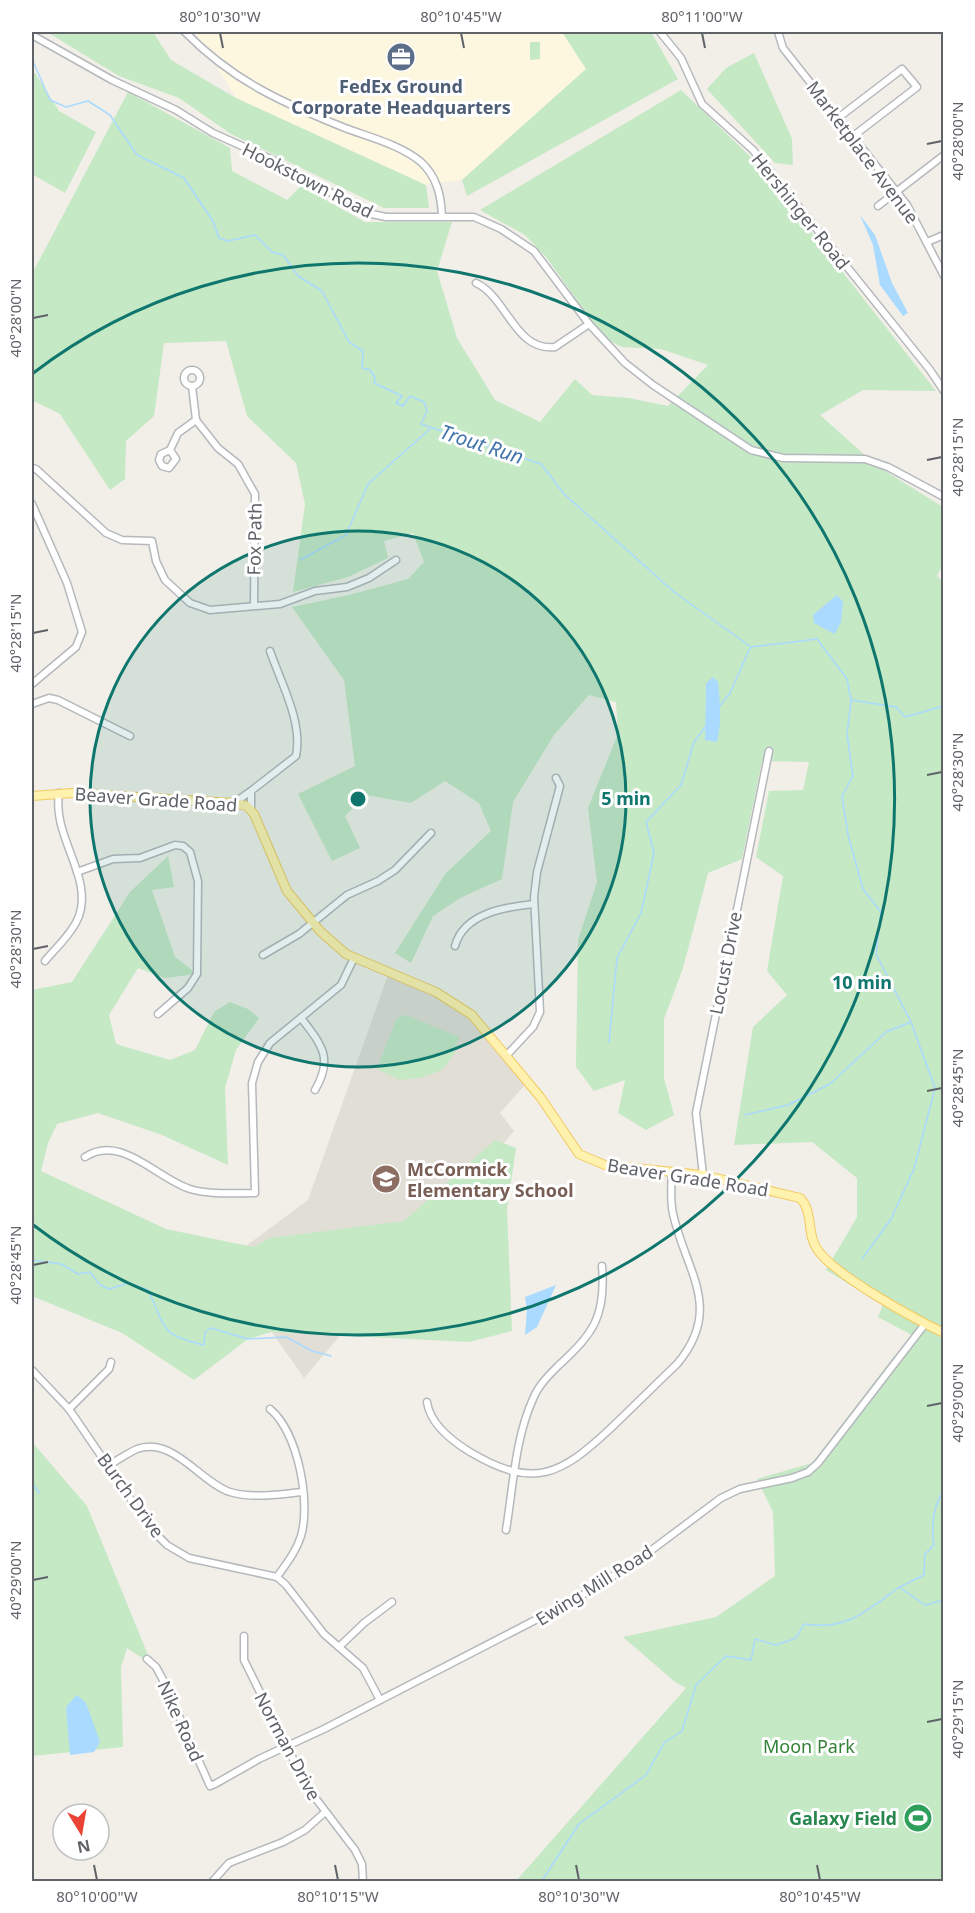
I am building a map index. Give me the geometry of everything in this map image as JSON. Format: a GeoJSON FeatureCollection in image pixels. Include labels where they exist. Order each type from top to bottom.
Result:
{"type":"FeatureCollection","features":[{"type":"Feature","properties":{"kind":"main road","name":"Beaver Grade Road"},"geometry":{"type":"LineString","coordinates":[[32,796],[59,793],[234,803],[251,809],[287,891],[313,923],[354,958],[436,992],[460,1006],[481,1024],[541,1098],[579,1154],[605,1165],[703,1175],[800,1198],[808,1210],[814,1245],[828,1263],[925,1324],[944,1333]]}},
{"type":"Feature","properties":{"kind":"street"},"geometry":{"type":"LineString","coordinates":[[185,32],[226,68],[260,91],[413,156],[435,180],[440,192],[442,216]]}},
{"type":"Feature","properties":{"kind":"street","name":"Hershinger Road"},"geometry":{"type":"LineString","coordinates":[[660,32],[681,58],[702,104],[758,156],[930,370],[944,391]]}},
{"type":"Feature","properties":{"kind":"street","name":"Marketplace Avenue"},"geometry":{"type":"LineString","coordinates":[[778,32],[783,48],[917,222],[944,276]]}},
{"type":"Feature","properties":{"kind":"street","name":"Hookstown Road"},"geometry":{"type":"LineString","coordinates":[[32,35],[118,83],[176,110],[213,133],[273,160],[366,213],[386,218],[442,216],[480,218],[523,242],[539,256],[589,324],[617,356],[642,378],[752,450],[783,458],[865,459],[899,472],[944,497]]}},
{"type":"Feature","properties":{"kind":"street"},"geometry":{"type":"LineString","coordinates":[[838,118],[902,69],[917,87],[852,136]]}},
{"type":"Feature","properties":{"kind":"street"},"geometry":{"type":"LineString","coordinates":[[879,206],[944,155]]}},
{"type":"Feature","properties":{"kind":"street"},"geometry":{"type":"LineString","coordinates":[[927,242],[944,235]]}},
{"type":"Feature","properties":{"kind":"street"},"geometry":{"type":"LineString","coordinates":[[476,283],[486,288],[535,345],[555,347],[589,324]]}},
{"type":"Feature","properties":{"kind":"street"},"geometry":{"type":"LineString","coordinates":[[170,450],[178,433],[196,420],[192,386]]}},
{"type":"Feature","properties":{"kind":"street","name":"Fox Path"},"geometry":{"type":"LineString","coordinates":[[196,420],[218,448],[238,464],[255,494],[254,605]]}},
{"type":"Feature","properties":{"kind":"street"},"geometry":{"type":"LineString","coordinates":[[32,468],[36,469],[106,533],[122,540],[152,541],[156,561],[165,580],[190,603],[210,610],[280,604],[315,591],[357,584],[396,560]]}},
{"type":"Feature","properties":{"kind":"street"},"geometry":{"type":"LineString","coordinates":[[32,504],[67,583],[82,632],[76,646],[57,665],[32,684]]}},
{"type":"Feature","properties":{"kind":"street"},"geometry":{"type":"LineString","coordinates":[[234,803],[296,756],[297,730],[270,651]]}},
{"type":"Feature","properties":{"kind":"street"},"geometry":{"type":"LineString","coordinates":[[32,704],[49,698],[58,700],[130,736]]}},
{"type":"Feature","properties":{"kind":"street","name":"Locust Drive"},"geometry":{"type":"LineString","coordinates":[[703,1175],[696,1113],[769,751]]}},
{"type":"Feature","properties":{"kind":"street"},"geometry":{"type":"LineString","coordinates":[[506,1056],[533,1027],[540,1012],[534,904],[537,872],[560,786],[556,778]]}},
{"type":"Feature","properties":{"kind":"street"},"geometry":{"type":"LineString","coordinates":[[250,791],[251,809]]}},
{"type":"Feature","properties":{"kind":"street"},"geometry":{"type":"LineString","coordinates":[[45,961],[79,917],[83,893],[63,839],[59,793]]}},
{"type":"Feature","properties":{"kind":"street"},"geometry":{"type":"LineString","coordinates":[[263,956],[313,923],[347,895],[378,881],[395,870],[431,833]]}},
{"type":"Feature","properties":{"kind":"street"},"geometry":{"type":"LineString","coordinates":[[77,872],[113,859],[140,858],[174,845],[183,846],[190,852],[198,881],[197,974],[188,988],[158,1014]]}},
{"type":"Feature","properties":{"kind":"street"},"geometry":{"type":"LineString","coordinates":[[455,946],[461,931],[489,913],[505,907],[534,904]]}},
{"type":"Feature","properties":{"kind":"street"},"geometry":{"type":"LineString","coordinates":[[85,1157],[104,1151],[128,1154],[171,1182],[192,1189],[212,1193],[255,1193],[252,1083],[263,1052],[341,985],[354,958]]}},
{"type":"Feature","properties":{"kind":"street"},"geometry":{"type":"LineString","coordinates":[[301,1018],[320,1043],[324,1053],[324,1071],[315,1090]]}},
{"type":"Feature","properties":{"kind":"street"},"geometry":{"type":"LineString","coordinates":[[427,1402],[439,1428],[482,1459],[516,1472],[538,1473],[572,1463],[677,1364],[693,1340],[700,1317],[700,1297],[673,1214],[672,1172]]}},
{"type":"Feature","properties":{"kind":"street"},"geometry":{"type":"LineString","coordinates":[[506,1530],[527,1412],[537,1389],[576,1351],[595,1327],[604,1295],[602,1266]]}},
{"type":"Feature","properties":{"kind":"street","name":"Ewing Mill Road"},"geometry":{"type":"LineString","coordinates":[[210,1786],[576,1599],[637,1561],[721,1498],[740,1489],[792,1478],[808,1472],[818,1463],[925,1324]]}},
{"type":"Feature","properties":{"kind":"street"},"geometry":{"type":"LineString","coordinates":[[69,1409],[110,1369],[111,1362]]}},
{"type":"Feature","properties":{"kind":"street","name":"Burch Drive"},"geometry":{"type":"LineString","coordinates":[[32,1370],[69,1409],[151,1529],[167,1545],[189,1558],[206,1564],[252,1570],[277,1577]]}},
{"type":"Feature","properties":{"kind":"street"},"geometry":{"type":"LineString","coordinates":[[270,1409],[280,1418],[293,1446],[303,1492],[304,1508],[300,1537],[290,1560],[277,1577],[294,1594],[324,1634],[363,1668],[380,1700]]}},
{"type":"Feature","properties":{"kind":"street"},"geometry":{"type":"LineString","coordinates":[[109,1465],[138,1449],[160,1448],[172,1452],[228,1491],[247,1496],[303,1492]]}},
{"type":"Feature","properties":{"kind":"street"},"geometry":{"type":"LineString","coordinates":[[339,1647],[363,1623],[392,1602]]}},
{"type":"Feature","properties":{"kind":"street","name":"Norman Drive"},"geometry":{"type":"LineString","coordinates":[[244,1636],[244,1660],[307,1787],[324,1813],[348,1837],[356,1850],[362,1864],[363,1881]]}},
{"type":"Feature","properties":{"kind":"street","name":"Nike Road"},"geometry":{"type":"LineString","coordinates":[[147,1659],[156,1667],[163,1680],[210,1786]]}},
{"type":"Feature","properties":{"kind":"street"},"geometry":{"type":"LineString","coordinates":[[212,1881],[229,1863],[283,1842],[305,1830],[324,1813]]}},
{"type":"Feature","properties":{"kind":"shaded area"},"geometry":{"type":"Polygon","coordinates":[[[195,32],[562,32],[586,69],[462,180],[426,185],[236,98],[195,32]]]}},
{"type":"Feature","properties":{"kind":"shaded area"},"geometry":{"type":"Polygon","coordinates":[[[388,975],[441,999],[463,1012],[525,1085],[500,1113],[514,1131],[304,1378],[223,1263],[308,1200],[388,975]]]}},
{"type":"Feature","properties":{"kind":"green space"},"geometry":{"type":"Polygon","coordinates":[[[47,32],[153,32],[171,60],[236,98],[426,185],[429,208],[384,208],[231,134],[179,98],[119,76],[47,32]]]}},
{"type":"Feature","properties":{"kind":"green space"},"geometry":{"type":"Polygon","coordinates":[[[562,32],[651,32],[678,79],[467,196],[462,180],[586,69],[562,32]]]}},
{"type":"Feature","properties":{"kind":"green space"},"geometry":{"type":"Polygon","coordinates":[[[530,42],[540,42],[540,59],[530,60],[530,42]]]}},
{"type":"Feature","properties":{"kind":"green space"},"geometry":{"type":"Polygon","coordinates":[[[754,53],[792,139],[793,165],[775,163],[707,89],[726,68],[754,53]]]}},
{"type":"Feature","properties":{"kind":"green space"},"geometry":{"type":"Polygon","coordinates":[[[32,72],[35,73],[59,111],[96,132],[65,193],[32,174],[32,72]]]}},
{"type":"Feature","properties":{"kind":"green space","name":"Moon Park"},"geometry":{"type":"Polygon","coordinates":[[[681,90],[756,162],[936,391],[863,390],[820,415],[877,466],[943,507],[943,564],[937,576],[944,582],[943,1881],[516,1881],[686,1688],[675,1682],[623,1637],[716,1617],[775,1576],[773,1512],[757,1479],[812,1463],[895,1355],[919,1339],[878,1317],[883,1305],[826,1270],[857,1217],[857,1178],[812,1142],[734,1145],[753,1027],[787,995],[767,971],[783,876],[756,857],[769,791],[803,790],[809,762],[762,761],[742,859],[708,873],[683,968],[664,1019],[664,1078],[674,1115],[646,1130],[618,1113],[625,1080],[594,1091],[576,1067],[578,940],[597,882],[588,808],[618,734],[616,702],[589,695],[554,735],[513,802],[502,879],[460,898],[433,916],[411,963],[395,953],[446,873],[491,831],[479,803],[445,781],[411,803],[366,795],[345,816],[360,848],[332,861],[298,794],[355,766],[344,680],[292,607],[408,579],[424,562],[413,533],[384,541],[388,558],[348,577],[293,592],[305,504],[296,463],[247,416],[226,341],[164,343],[154,416],[126,441],[125,479],[110,490],[60,414],[32,400],[32,274],[128,92],[230,148],[232,171],[287,200],[301,186],[365,222],[452,222],[437,271],[457,338],[495,400],[540,422],[575,379],[592,395],[629,398],[668,406],[708,365],[661,349],[622,347],[604,338],[546,257],[525,235],[480,210],[681,90]]]}},
{"type":"Feature","properties":{"kind":"green space"},"geometry":{"type":"Polygon","coordinates":[[[168,856],[174,887],[152,890],[175,957],[197,974],[165,978],[138,968],[109,1015],[116,1044],[170,1060],[195,1050],[214,1012],[230,1002],[248,1009],[259,1018],[236,1050],[225,1088],[228,1165],[162,1135],[98,1113],[57,1124],[48,1143],[41,1171],[166,1229],[253,1247],[270,1238],[404,1221],[495,1140],[516,1148],[507,1209],[512,1331],[469,1342],[271,1332],[248,1339],[194,1380],[122,1333],[32,1296],[32,990],[72,982],[130,892],[168,856]]]}},
{"type":"Feature","properties":{"kind":"green space"},"geometry":{"type":"Polygon","coordinates":[[[406,1015],[459,1037],[453,1056],[442,1070],[420,1078],[400,1080],[377,1069],[397,1018],[406,1015]]]}},
{"type":"Feature","properties":{"kind":"green space"},"geometry":{"type":"Polygon","coordinates":[[[32,1442],[87,1506],[148,1655],[144,1659],[127,1648],[121,1667],[123,1747],[32,1756],[32,1442]]]}},
{"type":"Feature","properties":{"kind":"water"},"geometry":{"type":"Polygon","coordinates":[[[860,215],[875,235],[892,283],[908,313],[903,316],[880,285],[873,245],[860,215]]]}},
{"type":"Feature","properties":{"kind":"water"},"geometry":{"type":"Polygon","coordinates":[[[837,595],[843,602],[841,622],[835,634],[814,623],[813,615],[837,595]]]}},
{"type":"Feature","properties":{"kind":"water"},"geometry":{"type":"Polygon","coordinates":[[[713,677],[718,682],[720,704],[720,727],[717,742],[705,740],[706,683],[713,677]]]}},
{"type":"Feature","properties":{"kind":"water"},"geometry":{"type":"Polygon","coordinates":[[[556,1285],[537,1327],[525,1335],[527,1309],[525,1297],[556,1285]]]}},
{"type":"Feature","properties":{"kind":"water"},"geometry":{"type":"Polygon","coordinates":[[[77,1695],[86,1703],[100,1742],[94,1752],[70,1755],[66,1707],[77,1695]]]}},
{"type":"Feature","properties":{"kind":"waterway","name":"Trout Run"},"geometry":{"type":"LineString","coordinates":[[32,59],[50,100],[66,107],[88,101],[110,115],[137,155],[184,178],[213,221],[219,238],[228,241],[255,235],[272,252],[283,255],[298,276],[322,291],[349,342],[363,351],[362,368],[370,370],[375,377],[374,383],[402,396],[396,403],[403,406],[410,396],[424,402],[427,411],[421,424],[541,464],[564,494],[674,592],[751,647],[817,639],[847,679],[851,700],[896,707],[905,717],[944,706]]}},
{"type":"Feature","properties":{"kind":"waterway"},"geometry":{"type":"LineString","coordinates":[[300,560],[346,535],[368,484],[430,429]]}},
{"type":"Feature","properties":{"kind":"waterway"},"geometry":{"type":"LineString","coordinates":[[719,707],[730,693],[750,648]]}},
{"type":"Feature","properties":{"kind":"waterway"},"geometry":{"type":"LineString","coordinates":[[851,701],[847,734],[853,776],[842,796],[848,835],[863,889],[881,912],[876,954],[911,1022],[935,1088],[914,1169],[891,1219],[862,1259]]}},
{"type":"Feature","properties":{"kind":"waterway"},"geometry":{"type":"LineString","coordinates":[[609,1042],[617,958],[641,913],[654,853],[646,822],[681,785],[694,742],[706,726]]}},
{"type":"Feature","properties":{"kind":"waterway"},"geometry":{"type":"LineString","coordinates":[[745,1115],[788,1105],[830,1084],[886,1032],[911,1022]]}},
{"type":"Feature","properties":{"kind":"waterway"},"geometry":{"type":"LineString","coordinates":[[32,1260],[61,1264],[78,1274],[90,1272],[100,1285],[109,1289],[129,1283],[148,1290],[166,1328],[171,1333],[189,1341],[204,1345],[205,1332],[211,1328],[248,1339],[286,1337],[312,1351],[331,1356]]}},
{"type":"Feature","properties":{"kind":"waterway"},"geometry":{"type":"LineString","coordinates":[[32,1484],[40,1493]]}},
{"type":"Feature","properties":{"kind":"waterway"},"geometry":{"type":"LineString","coordinates":[[900,1587],[924,1575],[925,1554],[934,1545],[935,1509],[944,1490]]}},
{"type":"Feature","properties":{"kind":"waterway"},"geometry":{"type":"LineString","coordinates":[[541,1882],[579,1824],[646,1775],[664,1743],[682,1731],[696,1685],[726,1656],[751,1660],[755,1639],[776,1645],[796,1638],[804,1624],[832,1625],[844,1622],[866,1611],[899,1587],[925,1605],[944,1600]]}},
{"type":"Feature","properties":{"kind":"place","name":"FedEx Ground Corporate Headquarters"},"geometry":{"type":"Point","coordinates":[401,57]}},
{"type":"Feature","properties":{"kind":"place","name":"McCormick Elementary School"},"geometry":{"type":"Point","coordinates":[386,1179]}},
{"type":"Feature","properties":{"kind":"place","name":"Galaxy Field"},"geometry":{"type":"Point","coordinates":[918,1818]}}]}
